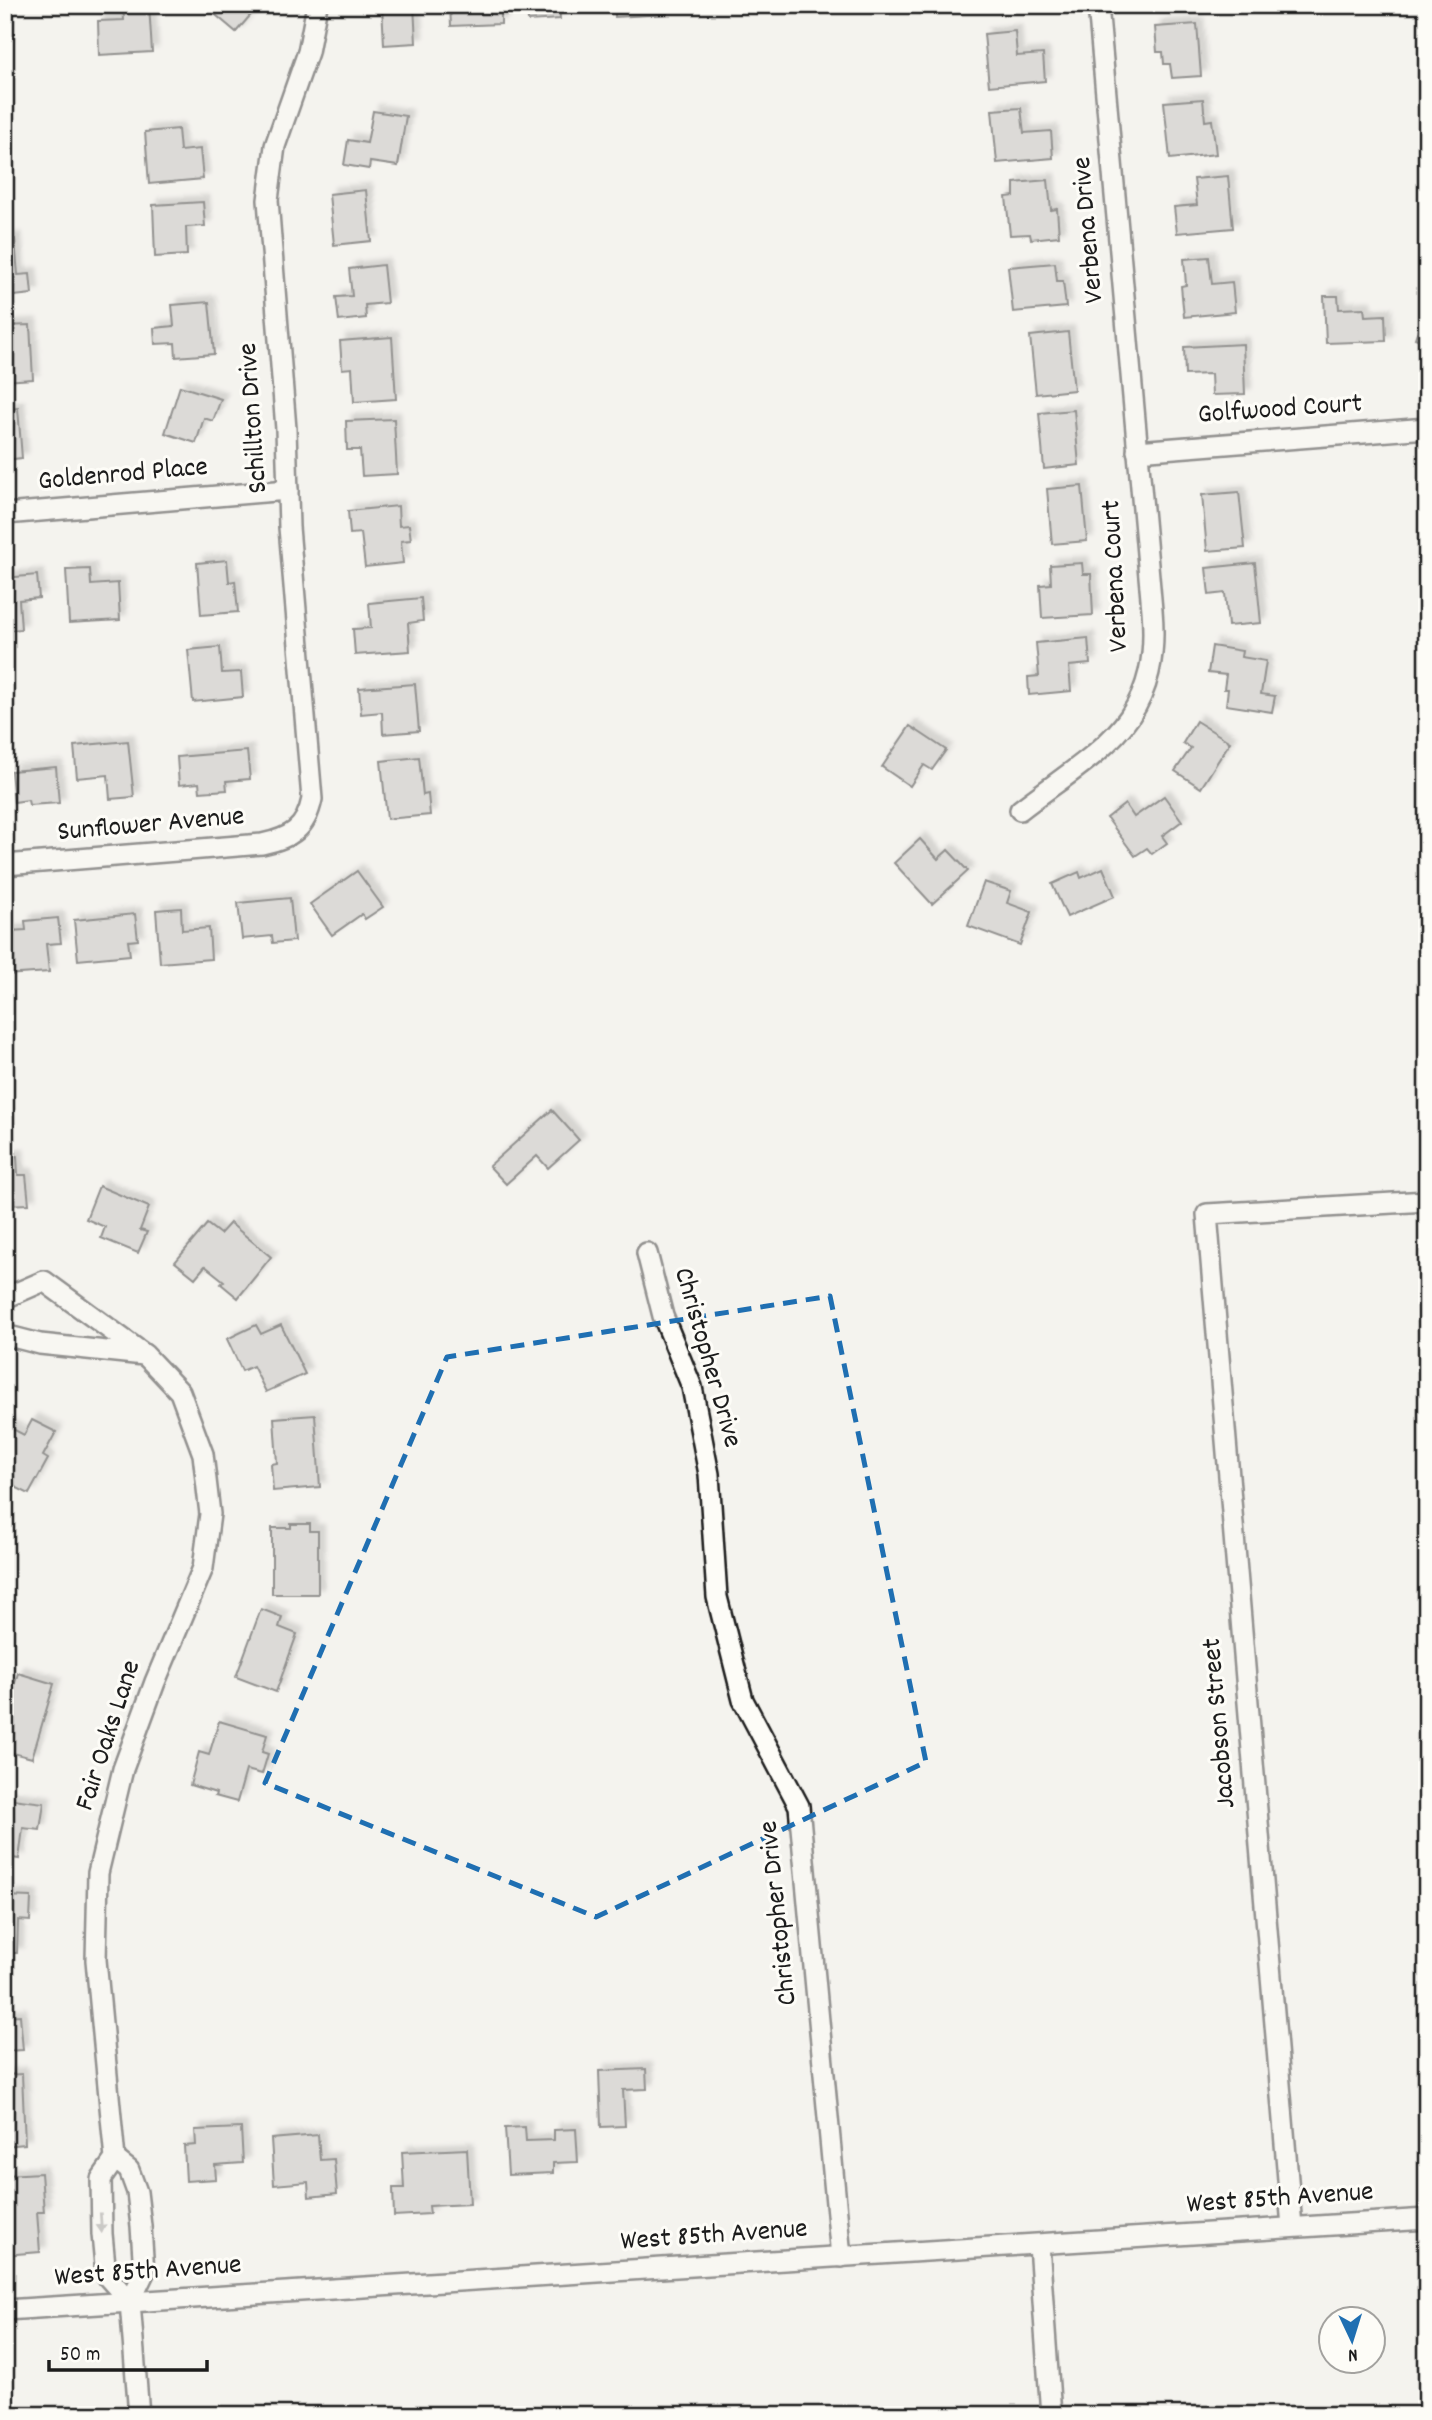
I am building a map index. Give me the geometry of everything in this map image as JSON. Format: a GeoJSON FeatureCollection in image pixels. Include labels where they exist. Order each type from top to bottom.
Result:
{"type":"FeatureCollection","features":[{"type":"Feature","properties":{"kind":"street","name":"Schillton Drive"},"geometry":{"type":"LineString","coordinates":[[297,829],[308,816],[312,799],[268,200],[275,146],[308,52],[317,5]]}},
{"type":"Feature","properties":{"kind":"street","name":"Verbena Drive"},"geometry":{"type":"LineString","coordinates":[[1098,5],[1137,450]]}},
{"type":"Feature","properties":{"kind":"street","name":"Golfwood Court"},"geometry":{"type":"LineString","coordinates":[[1137,450],[1427,428]]}},
{"type":"Feature","properties":{"kind":"street","name":"Verbena Court"},"geometry":{"type":"LineString","coordinates":[[1020,810],[1105,747],[1132,713],[1144,687],[1154,629],[1137,450]]}},
{"type":"Feature","properties":{"kind":"street","name":"Goldenrod Place"},"geometry":{"type":"LineString","coordinates":[[5,514],[288,490]]}},
{"type":"Feature","properties":{"kind":"street","name":"Sunflower Avenue"},"geometry":{"type":"LineString","coordinates":[[5,865],[262,844],[282,840],[297,829]]}},
{"type":"Feature","properties":{"kind":"street","name":"Jacobson Street"},"geometry":{"type":"LineString","coordinates":[[1292,2227],[1207,1214],[1427,1201]]}},
{"type":"Feature","properties":{"kind":"street","name":"Christopher Drive"},"geometry":{"type":"LineString","coordinates":[[647,1253],[663,1316],[692,1387],[709,1474],[717,1597],[743,1700],[799,1806],[841,2257]]}},
{"type":"Feature","properties":{"kind":"street","name":"Fair Oaks Lane"},"geometry":{"type":"LineString","coordinates":[[5,1298],[44,1281],[145,1355],[180,1392],[203,1454],[209,1514],[202,1568],[123,1769],[98,1873],[96,1960],[115,2159],[129,2170],[136,2192],[141,2226],[144,2273],[130,2302]]}},
{"type":"Feature","properties":{"kind":"street"},"geometry":{"type":"LineString","coordinates":[[5,1335],[40,1344],[145,1355]]}},
{"type":"Feature","properties":{"kind":"street"},"geometry":{"type":"LineString","coordinates":[[115,2159],[101,2179],[103,2248],[106,2275],[130,2302],[139,2415]]}},
{"type":"Feature","properties":{"kind":"street","name":"West 85th Avenue"},"geometry":{"type":"LineString","coordinates":[[5,2310],[1427,2219]]}},
{"type":"Feature","properties":{"kind":"street"},"geometry":{"type":"LineString","coordinates":[[1040,2245],[1051,2415]]}},
{"type":"Feature","properties":{"kind":"highlighted area"},"geometry":{"type":"Polygon","coordinates":[[[830,1296],[926,1762],[596,1917],[265,1783],[447,1357],[830,1296]]]}},
{"type":"Feature","properties":{"kind":"building"},"geometry":{"type":"Polygon","coordinates":[[[123,5],[149,5],[152,52],[99,55],[98,21],[124,20],[123,5]]]}},
{"type":"Feature","properties":{"kind":"building"},"geometry":{"type":"Polygon","coordinates":[[[204,5],[249,5],[255,10],[236,32],[204,5]]]}},
{"type":"Feature","properties":{"kind":"building"},"geometry":{"type":"Polygon","coordinates":[[[382,5],[414,5],[416,43],[384,45],[382,5]]]}},
{"type":"Feature","properties":{"kind":"building"},"geometry":{"type":"Polygon","coordinates":[[[450,5],[501,5],[501,24],[451,26],[450,5]]]}},
{"type":"Feature","properties":{"kind":"building"},"geometry":{"type":"Polygon","coordinates":[[[527,5],[559,5],[560,19],[528,21],[527,5]]]}},
{"type":"Feature","properties":{"kind":"building"},"geometry":{"type":"Polygon","coordinates":[[[615,5],[666,5],[667,14],[615,17],[615,5]]]}},
{"type":"Feature","properties":{"kind":"building"},"geometry":{"type":"Polygon","coordinates":[[[1197,24],[1201,76],[1172,78],[1170,64],[1164,64],[1163,52],[1157,52],[1155,27],[1197,24]]]}},
{"type":"Feature","properties":{"kind":"building"},"geometry":{"type":"Polygon","coordinates":[[[1015,31],[1017,56],[1043,54],[1045,81],[989,86],[984,34],[1015,31]]]}},
{"type":"Feature","properties":{"kind":"building"},"geometry":{"type":"Polygon","coordinates":[[[1203,99],[1205,121],[1212,120],[1216,154],[1170,159],[1164,102],[1203,99]]]}},
{"type":"Feature","properties":{"kind":"building"},"geometry":{"type":"Polygon","coordinates":[[[1021,108],[1024,133],[1051,131],[1053,158],[997,163],[992,110],[1021,108]]]}},
{"type":"Feature","properties":{"kind":"building"},"geometry":{"type":"Polygon","coordinates":[[[373,111],[406,116],[398,166],[370,162],[369,169],[344,165],[348,140],[367,143],[373,111]]]}},
{"type":"Feature","properties":{"kind":"building"},"geometry":{"type":"Polygon","coordinates":[[[178,129],[180,151],[200,149],[203,179],[149,184],[145,132],[178,129]]]}},
{"type":"Feature","properties":{"kind":"building"},"geometry":{"type":"Polygon","coordinates":[[[1228,176],[1233,228],[1177,233],[1174,207],[1197,205],[1194,179],[1228,176]]]}},
{"type":"Feature","properties":{"kind":"building"},"geometry":{"type":"Polygon","coordinates":[[[1048,180],[1051,210],[1057,209],[1059,236],[1031,239],[1030,234],[1010,235],[1006,197],[1014,196],[1014,183],[1048,180]]]}},
{"type":"Feature","properties":{"kind":"building"},"geometry":{"type":"Polygon","coordinates":[[[366,190],[371,241],[334,245],[329,194],[366,190]]]}},
{"type":"Feature","properties":{"kind":"building"},"geometry":{"type":"Polygon","coordinates":[[[203,202],[205,226],[186,227],[187,255],[155,257],[153,205],[203,202]]]}},
{"type":"Feature","properties":{"kind":"building"},"geometry":{"type":"Polygon","coordinates":[[[15,239],[18,275],[30,274],[32,294],[5,297],[5,240],[15,239]]]}},
{"type":"Feature","properties":{"kind":"building"},"geometry":{"type":"Polygon","coordinates":[[[1209,257],[1212,284],[1232,282],[1235,312],[1184,317],[1181,286],[1186,285],[1184,259],[1209,257]]]}},
{"type":"Feature","properties":{"kind":"building"},"geometry":{"type":"Polygon","coordinates":[[[1055,263],[1057,281],[1063,281],[1066,307],[1013,312],[1008,267],[1055,263]]]}},
{"type":"Feature","properties":{"kind":"building"},"geometry":{"type":"Polygon","coordinates":[[[383,265],[387,303],[365,305],[366,318],[339,321],[336,297],[352,296],[349,269],[383,265]]]}},
{"type":"Feature","properties":{"kind":"building"},"geometry":{"type":"Polygon","coordinates":[[[1324,296],[1338,296],[1339,309],[1364,308],[1365,316],[1385,315],[1386,341],[1326,343],[1324,296]]]}},
{"type":"Feature","properties":{"kind":"building"},"geometry":{"type":"Polygon","coordinates":[[[209,302],[214,354],[176,357],[175,343],[155,344],[154,328],[174,326],[172,305],[209,302]]]}},
{"type":"Feature","properties":{"kind":"building"},"geometry":{"type":"Polygon","coordinates":[[[1427,303],[1427,342],[1415,338],[1427,303]]]}},
{"type":"Feature","properties":{"kind":"building"},"geometry":{"type":"Polygon","coordinates":[[[30,325],[33,379],[5,381],[5,326],[30,325]]]}},
{"type":"Feature","properties":{"kind":"building"},"geometry":{"type":"Polygon","coordinates":[[[1068,332],[1074,390],[1036,394],[1030,336],[1068,332]]]}},
{"type":"Feature","properties":{"kind":"building"},"geometry":{"type":"Polygon","coordinates":[[[392,337],[396,399],[354,402],[352,368],[342,369],[340,341],[392,337]]]}},
{"type":"Feature","properties":{"kind":"building"},"geometry":{"type":"Polygon","coordinates":[[[1243,344],[1245,394],[1212,395],[1211,374],[1185,375],[1184,347],[1243,344]]]}},
{"type":"Feature","properties":{"kind":"building"},"geometry":{"type":"Polygon","coordinates":[[[180,386],[221,399],[213,421],[204,418],[196,443],[165,433],[180,386]]]}},
{"type":"Feature","properties":{"kind":"building"},"geometry":{"type":"Polygon","coordinates":[[[18,408],[22,458],[5,460],[5,410],[18,408]]]}},
{"type":"Feature","properties":{"kind":"building"},"geometry":{"type":"Polygon","coordinates":[[[1074,410],[1079,465],[1044,469],[1039,413],[1074,410]]]}},
{"type":"Feature","properties":{"kind":"building"},"geometry":{"type":"Polygon","coordinates":[[[394,419],[397,474],[362,476],[360,450],[347,450],[346,421],[394,419]]]}},
{"type":"Feature","properties":{"kind":"building"},"geometry":{"type":"Polygon","coordinates":[[[1082,486],[1087,541],[1052,544],[1047,489],[1082,486]]]}},
{"type":"Feature","properties":{"kind":"building"},"geometry":{"type":"Polygon","coordinates":[[[1239,492],[1245,548],[1207,551],[1202,495],[1239,492]]]}},
{"type":"Feature","properties":{"kind":"building"},"geometry":{"type":"Polygon","coordinates":[[[398,506],[399,526],[409,525],[411,540],[401,541],[403,563],[365,567],[361,533],[350,534],[348,511],[398,506]]]}},
{"type":"Feature","properties":{"kind":"building"},"geometry":{"type":"Polygon","coordinates":[[[227,560],[229,582],[235,581],[238,612],[201,615],[197,563],[227,560]]]}},
{"type":"Feature","properties":{"kind":"building"},"geometry":{"type":"Polygon","coordinates":[[[1082,563],[1083,574],[1091,574],[1093,615],[1042,618],[1040,585],[1051,584],[1050,565],[1082,563]]]}},
{"type":"Feature","properties":{"kind":"building"},"geometry":{"type":"Polygon","coordinates":[[[1255,563],[1261,623],[1228,626],[1225,593],[1209,595],[1206,568],[1255,563]]]}},
{"type":"Feature","properties":{"kind":"building"},"geometry":{"type":"Polygon","coordinates":[[[90,569],[91,585],[118,583],[120,620],[69,623],[66,570],[90,569]]]}},
{"type":"Feature","properties":{"kind":"building"},"geometry":{"type":"Polygon","coordinates":[[[37,575],[39,598],[19,600],[21,629],[5,631],[5,578],[37,575]]]}},
{"type":"Feature","properties":{"kind":"building"},"geometry":{"type":"Polygon","coordinates":[[[421,598],[423,621],[408,623],[410,651],[355,655],[353,629],[371,628],[369,603],[421,598]]]}},
{"type":"Feature","properties":{"kind":"building"},"geometry":{"type":"Polygon","coordinates":[[[1088,638],[1090,664],[1069,666],[1071,691],[1029,695],[1028,677],[1039,676],[1036,643],[1088,638]]]}},
{"type":"Feature","properties":{"kind":"building"},"geometry":{"type":"Polygon","coordinates":[[[1212,646],[1242,651],[1241,657],[1266,661],[1261,694],[1275,696],[1272,712],[1226,705],[1226,675],[1208,673],[1212,646]]]}},
{"type":"Feature","properties":{"kind":"building"},"geometry":{"type":"Polygon","coordinates":[[[220,647],[222,673],[241,672],[243,697],[193,702],[188,650],[220,647]]]}},
{"type":"Feature","properties":{"kind":"building"},"geometry":{"type":"Polygon","coordinates":[[[415,684],[419,731],[383,734],[382,712],[361,714],[359,688],[415,684]]]}},
{"type":"Feature","properties":{"kind":"building"},"geometry":{"type":"Polygon","coordinates":[[[1196,721],[1230,742],[1201,788],[1175,771],[1191,748],[1183,743],[1196,721]]]}},
{"type":"Feature","properties":{"kind":"building"},"geometry":{"type":"Polygon","coordinates":[[[910,726],[946,750],[932,770],[924,765],[910,786],[882,767],[910,726]]]}},
{"type":"Feature","properties":{"kind":"building"},"geometry":{"type":"Polygon","coordinates":[[[128,741],[134,797],[110,799],[108,775],[77,778],[74,746],[128,741]]]}},
{"type":"Feature","properties":{"kind":"building"},"geometry":{"type":"Polygon","coordinates":[[[247,751],[250,779],[226,781],[227,790],[200,792],[199,783],[179,785],[177,757],[247,751]]]}},
{"type":"Feature","properties":{"kind":"building"},"geometry":{"type":"Polygon","coordinates":[[[419,757],[423,795],[428,794],[430,815],[387,819],[381,761],[419,757]]]}},
{"type":"Feature","properties":{"kind":"building"},"geometry":{"type":"Polygon","coordinates":[[[56,767],[59,803],[29,805],[28,800],[14,802],[11,771],[56,767]]]}},
{"type":"Feature","properties":{"kind":"building"},"geometry":{"type":"Polygon","coordinates":[[[1164,796],[1182,821],[1162,836],[1167,843],[1152,854],[1147,848],[1135,856],[1107,818],[1125,804],[1134,817],[1164,796]]]}},
{"type":"Feature","properties":{"kind":"building"},"geometry":{"type":"Polygon","coordinates":[[[920,839],[938,859],[948,850],[968,871],[932,904],[894,863],[920,839]]]}},
{"type":"Feature","properties":{"kind":"building"},"geometry":{"type":"Polygon","coordinates":[[[1103,868],[1115,896],[1067,917],[1052,884],[1079,872],[1081,878],[1103,868]]]}},
{"type":"Feature","properties":{"kind":"building"},"geometry":{"type":"Polygon","coordinates":[[[357,871],[383,907],[365,919],[362,914],[332,935],[310,904],[357,871]]]}},
{"type":"Feature","properties":{"kind":"building"},"geometry":{"type":"Polygon","coordinates":[[[984,882],[1011,891],[1007,903],[1032,912],[1020,945],[968,926],[984,882]]]}},
{"type":"Feature","properties":{"kind":"building"},"geometry":{"type":"Polygon","coordinates":[[[290,898],[294,941],[273,943],[272,936],[242,939],[238,903],[290,898]]]}},
{"type":"Feature","properties":{"kind":"building"},"geometry":{"type":"Polygon","coordinates":[[[181,908],[182,930],[209,928],[211,959],[160,963],[156,910],[181,908]]]}},
{"type":"Feature","properties":{"kind":"building"},"geometry":{"type":"Polygon","coordinates":[[[135,914],[138,940],[128,941],[130,955],[78,960],[74,920],[135,914]]]}},
{"type":"Feature","properties":{"kind":"building"},"geometry":{"type":"Polygon","coordinates":[[[58,918],[61,943],[46,944],[49,972],[5,975],[5,942],[10,941],[9,931],[26,930],[25,921],[58,918]]]}},
{"type":"Feature","properties":{"kind":"building"},"geometry":{"type":"Polygon","coordinates":[[[552,1110],[579,1140],[548,1168],[537,1156],[506,1184],[489,1166],[552,1110]]]}},
{"type":"Feature","properties":{"kind":"building"},"geometry":{"type":"Polygon","coordinates":[[[17,1156],[18,1175],[26,1175],[29,1204],[5,1205],[5,1157],[17,1156]]]}},
{"type":"Feature","properties":{"kind":"building"},"geometry":{"type":"Polygon","coordinates":[[[99,1186],[149,1207],[140,1230],[147,1232],[138,1253],[101,1238],[105,1227],[86,1219],[99,1186]]]}},
{"type":"Feature","properties":{"kind":"building"},"geometry":{"type":"Polygon","coordinates":[[[230,1223],[271,1257],[238,1298],[221,1284],[224,1281],[205,1266],[195,1278],[175,1262],[207,1224],[220,1234],[230,1223]]]}},
{"type":"Feature","properties":{"kind":"building"},"geometry":{"type":"Polygon","coordinates":[[[256,1325],[261,1334],[281,1325],[305,1374],[266,1392],[253,1366],[242,1371],[227,1339],[256,1325]]]}},
{"type":"Feature","properties":{"kind":"building"},"geometry":{"type":"Polygon","coordinates":[[[315,1415],[320,1487],[273,1491],[271,1464],[277,1463],[274,1418],[315,1415]]]}},
{"type":"Feature","properties":{"kind":"building"},"geometry":{"type":"Polygon","coordinates":[[[32,1420],[56,1432],[43,1456],[48,1459],[29,1494],[5,1482],[5,1425],[24,1435],[32,1420]]]}},
{"type":"Feature","properties":{"kind":"building"},"geometry":{"type":"Polygon","coordinates":[[[291,1524],[310,1524],[310,1531],[318,1531],[318,1594],[272,1594],[272,1528],[291,1528],[291,1524]]]}},
{"type":"Feature","properties":{"kind":"building"},"geometry":{"type":"Polygon","coordinates":[[[261,1609],[282,1617],[279,1627],[297,1634],[276,1692],[236,1677],[261,1609]]]}},
{"type":"Feature","properties":{"kind":"building"},"geometry":{"type":"Polygon","coordinates":[[[18,1673],[54,1684],[32,1758],[5,1751],[5,1715],[18,1673]]]}},
{"type":"Feature","properties":{"kind":"building"},"geometry":{"type":"Polygon","coordinates":[[[219,1721],[267,1735],[262,1752],[268,1754],[262,1774],[246,1770],[237,1802],[190,1785],[199,1752],[209,1755],[219,1721]]]}},
{"type":"Feature","properties":{"kind":"building"},"geometry":{"type":"Polygon","coordinates":[[[5,1798],[44,1803],[40,1830],[23,1828],[19,1859],[5,1857],[5,1798]]]}},
{"type":"Feature","properties":{"kind":"building"},"geometry":{"type":"Polygon","coordinates":[[[5,1896],[31,1897],[30,1921],[18,1920],[17,1953],[5,1953],[5,1896]]]}},
{"type":"Feature","properties":{"kind":"building"},"geometry":{"type":"Polygon","coordinates":[[[5,1997],[7,2016],[20,2015],[23,2050],[5,2051],[5,1997]]]}},
{"type":"Feature","properties":{"kind":"building"},"geometry":{"type":"Polygon","coordinates":[[[646,2069],[647,2089],[623,2090],[625,2126],[601,2127],[599,2071],[646,2069]]]}},
{"type":"Feature","properties":{"kind":"building"},"geometry":{"type":"Polygon","coordinates":[[[22,2074],[25,2144],[5,2146],[5,2075],[22,2074]]]}},
{"type":"Feature","properties":{"kind":"building"},"geometry":{"type":"Polygon","coordinates":[[[525,2127],[526,2141],[554,2140],[554,2130],[576,2129],[578,2162],[553,2163],[553,2173],[508,2175],[505,2128],[525,2127]]]}},
{"type":"Feature","properties":{"kind":"building"},"geometry":{"type":"Polygon","coordinates":[[[241,2128],[243,2163],[215,2165],[216,2179],[186,2181],[184,2146],[196,2145],[195,2130],[241,2128]]]}},
{"type":"Feature","properties":{"kind":"building"},"geometry":{"type":"Polygon","coordinates":[[[318,2135],[320,2160],[334,2159],[337,2194],[309,2197],[308,2182],[274,2185],[271,2139],[318,2135]]]}},
{"type":"Feature","properties":{"kind":"building"},"geometry":{"type":"Polygon","coordinates":[[[467,2149],[470,2204],[429,2206],[430,2214],[394,2216],[393,2188],[404,2188],[402,2152],[467,2149]]]}},
{"type":"Feature","properties":{"kind":"building"},"geometry":{"type":"Polygon","coordinates":[[[41,2173],[44,2212],[37,2212],[40,2252],[5,2255],[5,2175],[41,2173]]]}}]}
